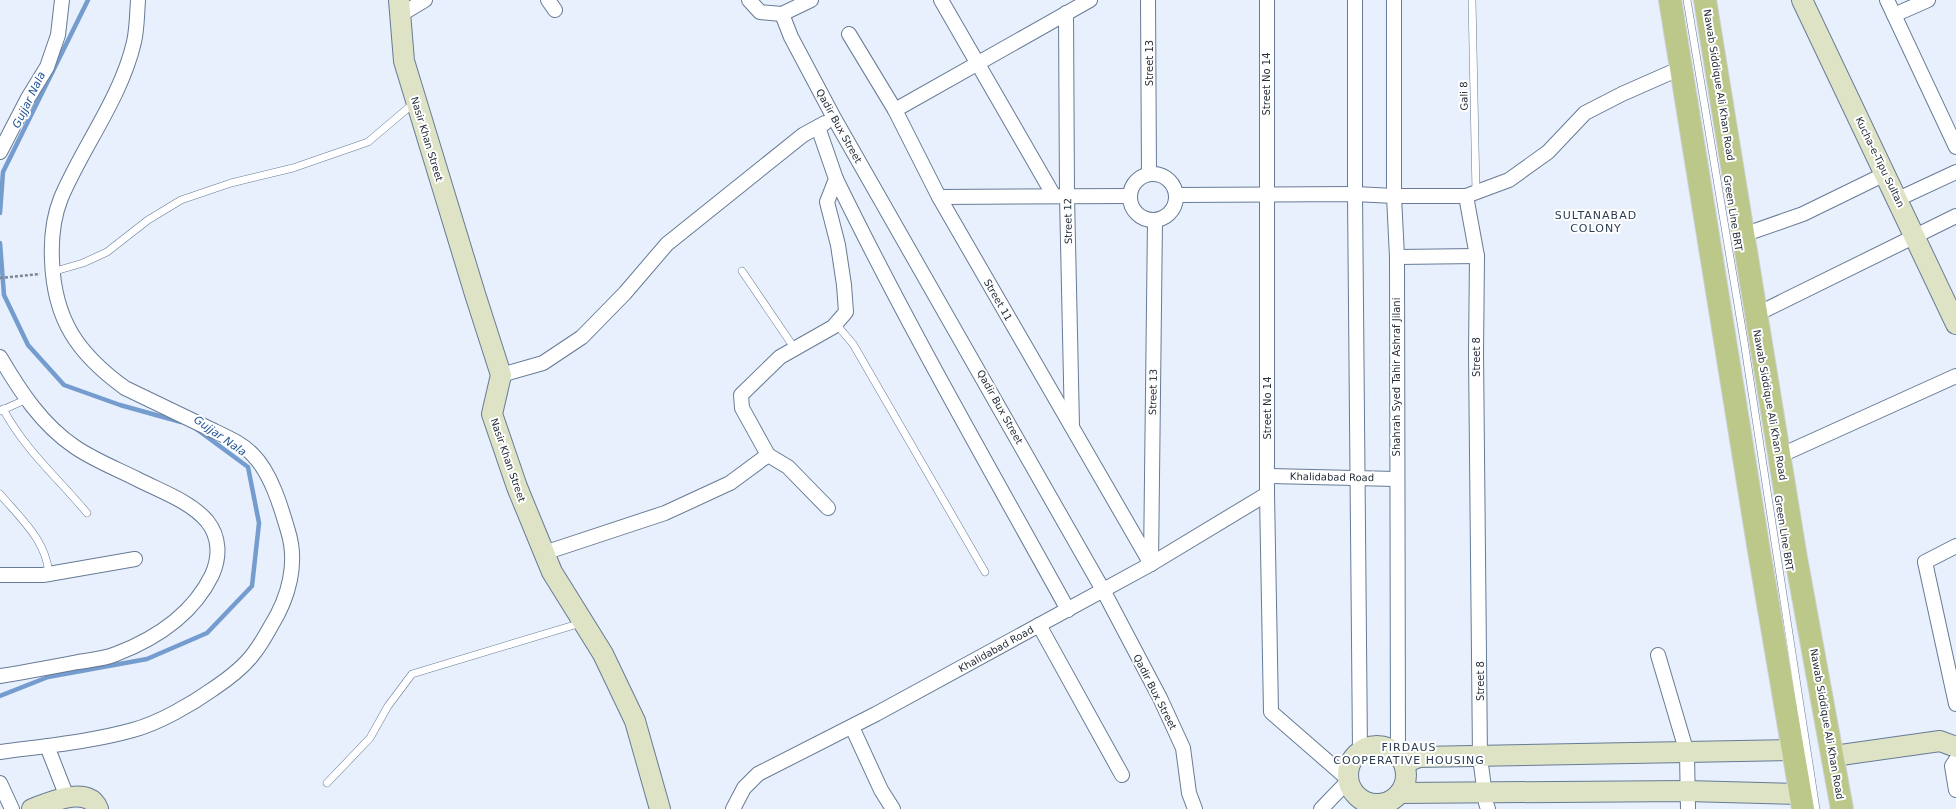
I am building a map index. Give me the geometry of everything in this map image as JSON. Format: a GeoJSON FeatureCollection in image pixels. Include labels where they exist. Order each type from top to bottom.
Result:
{"type":"FeatureCollection","features":[{"type":"Feature","properties":{"kind":"main road"},"geometry":{"type":"LineString","coordinates":[[1670,0],[1759,551],[1794,750],[1807,804]]}},
{"type":"Feature","properties":{"kind":"main road","name":"Nawab Siddique Ali Khan Road"},"geometry":{"type":"LineString","coordinates":[[1705,0],[1755,315],[1796,558],[1834,756],[1842,809]]}},
{"type":"Feature","properties":{"kind":"street"},"geometry":{"type":"LineString","coordinates":[[0,152],[28,98],[48,67],[58,35],[62,0]]}},
{"type":"Feature","properties":{"kind":"street"},"geometry":{"type":"LineString","coordinates":[[0,752],[80,741],[135,729],[183,708],[230,677],[254,654],[276,618],[286,597],[292,570],[293,553],[291,539],[270,480],[254,455],[230,439],[125,388],[109,377],[87,355],[64,323],[56,296],[52,272],[54,221],[62,198],[118,87],[126,67],[134,42],[138,0]]}},
{"type":"Feature","properties":{"kind":"street"},"geometry":{"type":"LineString","coordinates":[[400,7],[425,0]]}},
{"type":"Feature","properties":{"kind":"street"},"geometry":{"type":"LineString","coordinates":[[749,0],[760,12],[782,14],[811,0]]}},
{"type":"Feature","properties":{"kind":"street"},"geometry":{"type":"LineString","coordinates":[[941,0],[1060,196]]}},
{"type":"Feature","properties":{"kind":"street"},"geometry":{"type":"LineString","coordinates":[[894,110],[1090,0]]}},
{"type":"Feature","properties":{"kind":"street","name":"Street 13"},"geometry":{"type":"LineString","coordinates":[[1148,0],[1149,174]]}},
{"type":"Feature","properties":{"kind":"street","name":"Street No 14"},"geometry":{"type":"LineString","coordinates":[[1267,0],[1267,494],[1272,712],[1349,780]]}},
{"type":"Feature","properties":{"kind":"street"},"geometry":{"type":"LineString","coordinates":[[1355,0],[1355,194],[1360,752]]}},
{"type":"Feature","properties":{"kind":"street","name":"Shahrah Syed Tahir Ashraf Jilani"},"geometry":{"type":"LineString","coordinates":[[1394,0],[1394,196],[1397,256],[1396,479],[1401,758]]}},
{"type":"Feature","properties":{"kind":"street","name":"Kucha-e-Tipu Sultan"},"geometry":{"type":"LineString","coordinates":[[1802,0],[1898,199],[1956,324]]}},
{"type":"Feature","properties":{"kind":"street"},"geometry":{"type":"LineString","coordinates":[[1886,0],[1954,139]]}},
{"type":"Feature","properties":{"kind":"street"},"geometry":{"type":"LineString","coordinates":[[1894,15],[1928,0]]}},
{"type":"Feature","properties":{"kind":"street","name":"Nasir Khan Street"},"geometry":{"type":"LineString","coordinates":[[400,7],[404,61],[501,375],[492,414],[517,487],[552,572],[603,654],[636,721],[660,809]]}},
{"type":"Feature","properties":{"kind":"street","name":"Street 12"},"geometry":{"type":"LineString","coordinates":[[1066,13],[1060,196],[1072,429]]}},
{"type":"Feature","properties":{"kind":"street","name":"Qadir Bux Street"},"geometry":{"type":"LineString","coordinates":[[782,14],[791,37],[834,118],[934,290],[1103,590],[1160,698],[1183,748],[1189,794],[1195,809]]}},
{"type":"Feature","properties":{"kind":"street","name":"Street 11"},"geometry":{"type":"LineString","coordinates":[[849,34],[894,110],[938,197],[1151,564]]}},
{"type":"Feature","properties":{"kind":"street"},"geometry":{"type":"LineString","coordinates":[[1176,195],[1355,194],[1394,196],[1471,194],[1509,180],[1548,152],[1584,114],[1622,94],[1681,68]]}},
{"type":"Feature","properties":{"kind":"street"},"geometry":{"type":"LineString","coordinates":[[501,375],[543,363],[582,337],[625,293],[667,244],[803,135],[834,118]]}},
{"type":"Feature","properties":{"kind":"street"},"geometry":{"type":"LineString","coordinates":[[818,127],[836,179],[861,230],[968,430],[1068,610]]}},
{"type":"Feature","properties":{"kind":"street"},"geometry":{"type":"LineString","coordinates":[[1898,199],[1956,172]]}},
{"type":"Feature","properties":{"kind":"street"},"geometry":{"type":"LineString","coordinates":[[1149,174],[1161,175],[1168,179],[1173,185],[1176,195],[1172,211],[1163,218],[1155,220],[1141,217],[1135,212],[1131,205],[1129,196],[1133,184],[1139,178],[1149,174]]}},
{"type":"Feature","properties":{"kind":"street"},"geometry":{"type":"LineString","coordinates":[[1743,235],[1803,214],[1885,174]]}},
{"type":"Feature","properties":{"kind":"street"},"geometry":{"type":"LineString","coordinates":[[828,508],[788,467],[768,455],[742,408],[741,395],[780,357],[836,324],[846,312],[844,285],[838,245],[826,202],[836,179]]}},
{"type":"Feature","properties":{"kind":"street","name":"Street 8"},"geometry":{"type":"LineString","coordinates":[[1471,194],[1477,256],[1476,353],[1480,757],[1486,801]]}},
{"type":"Feature","properties":{"kind":"street"},"geometry":{"type":"LineString","coordinates":[[938,197],[1129,196]]}},
{"type":"Feature","properties":{"kind":"street"},"geometry":{"type":"LineString","coordinates":[[1755,315],[1956,216]]}},
{"type":"Feature","properties":{"kind":"street","name":"Street 13"},"geometry":{"type":"LineString","coordinates":[[1151,564],[1155,220]]}},
{"type":"Feature","properties":{"kind":"street"},"geometry":{"type":"LineString","coordinates":[[1397,256],[1477,256]]}},
{"type":"Feature","properties":{"kind":"street"},"geometry":{"type":"LineString","coordinates":[[0,357],[27,399],[44,420],[76,448],[173,497],[197,512],[207,522],[219,549],[216,565],[206,587],[193,604],[172,624],[152,638],[115,655],[0,676]]}},
{"type":"Feature","properties":{"kind":"street"},"geometry":{"type":"LineString","coordinates":[[1779,456],[1956,376]]}},
{"type":"Feature","properties":{"kind":"street"},"geometry":{"type":"LineString","coordinates":[[544,552],[665,513],[730,483],[768,455]]}},
{"type":"Feature","properties":{"kind":"street","name":"Khalidabad Road"},"geometry":{"type":"LineString","coordinates":[[1267,476],[1396,479]]}},
{"type":"Feature","properties":{"kind":"street","name":"Khalidabad Road"},"geometry":{"type":"LineString","coordinates":[[733,809],[744,788],[758,774],[852,727],[1068,610],[1151,564],[1267,494]]}},
{"type":"Feature","properties":{"kind":"street"},"geometry":{"type":"LineString","coordinates":[[1956,546],[1926,562],[1956,704]]}},
{"type":"Feature","properties":{"kind":"street"},"geometry":{"type":"LineString","coordinates":[[0,575],[49,574],[135,559]]}},
{"type":"Feature","properties":{"kind":"street"},"geometry":{"type":"LineString","coordinates":[[1039,625],[1122,775]]}},
{"type":"Feature","properties":{"kind":"street"},"geometry":{"type":"LineString","coordinates":[[1658,656],[1686,753],[1688,800]]}},
{"type":"Feature","properties":{"kind":"street"},"geometry":{"type":"LineString","coordinates":[[852,727],[880,790],[893,809]]}},
{"type":"Feature","properties":{"kind":"street"},"geometry":{"type":"LineString","coordinates":[[1834,756],[1951,739]]}},
{"type":"Feature","properties":{"kind":"street"},"geometry":{"type":"LineString","coordinates":[[46,746],[67,797]]}},
{"type":"Feature","properties":{"kind":"street"},"geometry":{"type":"LineString","coordinates":[[1396,800],[1405,784],[1406,774],[1401,758],[1389,749],[1380,746],[1369,747],[1360,752],[1352,761],[1349,770],[1349,780],[1361,804],[1385,803],[1396,800],[1688,800],[1807,804]]}},
{"type":"Feature","properties":{"kind":"street"},"geometry":{"type":"LineString","coordinates":[[1401,758],[1794,750]]}},
{"type":"Feature","properties":{"kind":"street"},"geometry":{"type":"LineString","coordinates":[[1956,760],[1952,766],[1956,790]]}},
{"type":"Feature","properties":{"kind":"street"},"geometry":{"type":"LineString","coordinates":[[1321,809],[1349,780]]}},
{"type":"Feature","properties":{"kind":"street"},"geometry":{"type":"LineString","coordinates":[[0,783],[12,809]]}},
{"type":"Feature","properties":{"kind":"street"},"geometry":{"type":"LineString","coordinates":[[32,809],[67,797],[78,796],[88,798],[96,805],[98,809]]}},
{"type":"Feature","properties":{"kind":"lane","name":"Gali 8"},"geometry":{"type":"LineString","coordinates":[[1471,194],[1472,0]]}},
{"type":"Feature","properties":{"kind":"lane","name":"Green Line BRT"},"geometry":{"type":"LineString","coordinates":[[1687,0],[1744,341],[1807,804]]}},
{"type":"Feature","properties":{"kind":"lane"},"geometry":{"type":"LineString","coordinates":[[52,272],[83,263],[107,252],[148,220],[181,200],[231,184],[293,168],[368,142],[416,102]]}},
{"type":"Feature","properties":{"kind":"lane"},"geometry":{"type":"LineString","coordinates":[[742,271],[795,349]]}},
{"type":"Feature","properties":{"kind":"lane"},"geometry":{"type":"LineString","coordinates":[[836,324],[853,344],[986,572]]}},
{"type":"Feature","properties":{"kind":"lane"},"geometry":{"type":"LineString","coordinates":[[27,399],[1,410],[26,446],[87,513]]}},
{"type":"Feature","properties":{"kind":"lane"},"geometry":{"type":"LineString","coordinates":[[0,494],[35,532],[48,560],[49,574]]}},
{"type":"Feature","properties":{"kind":"lane"},"geometry":{"type":"LineString","coordinates":[[327,783],[370,738],[388,706],[412,674],[583,622]]}},
{"type":"Feature","properties":{"kind":"path"},"geometry":{"type":"LineString","coordinates":[[0,278],[52,272]]}},
{"type":"Feature","properties":{"kind":"waterway","name":"Gujjar Nala"},"geometry":{"type":"LineString","coordinates":[[0,213],[3,172],[88,0]]}},
{"type":"Feature","properties":{"kind":"waterway","name":"Gujjar Nala"},"geometry":{"type":"LineString","coordinates":[[0,243],[4,295],[28,345],[64,385],[120,405],[181,422]]}},
{"type":"Feature","properties":{"kind":"waterway","name":"Gujjar Nala"},"geometry":{"type":"LineString","coordinates":[[0,696],[48,677],[147,659],[207,633],[252,586],[259,523],[248,467],[195,428]]}},
{"type":"Feature","properties":{"kind":"district","name":"SULTANABAD COLONY"},"geometry":{"type":"Point","coordinates":[1596,221]}},
{"type":"Feature","properties":{"kind":"district","name":"FIRDAUS COOPERATIVE HOUSING"},"geometry":{"type":"Point","coordinates":[1409,753]}}]}
